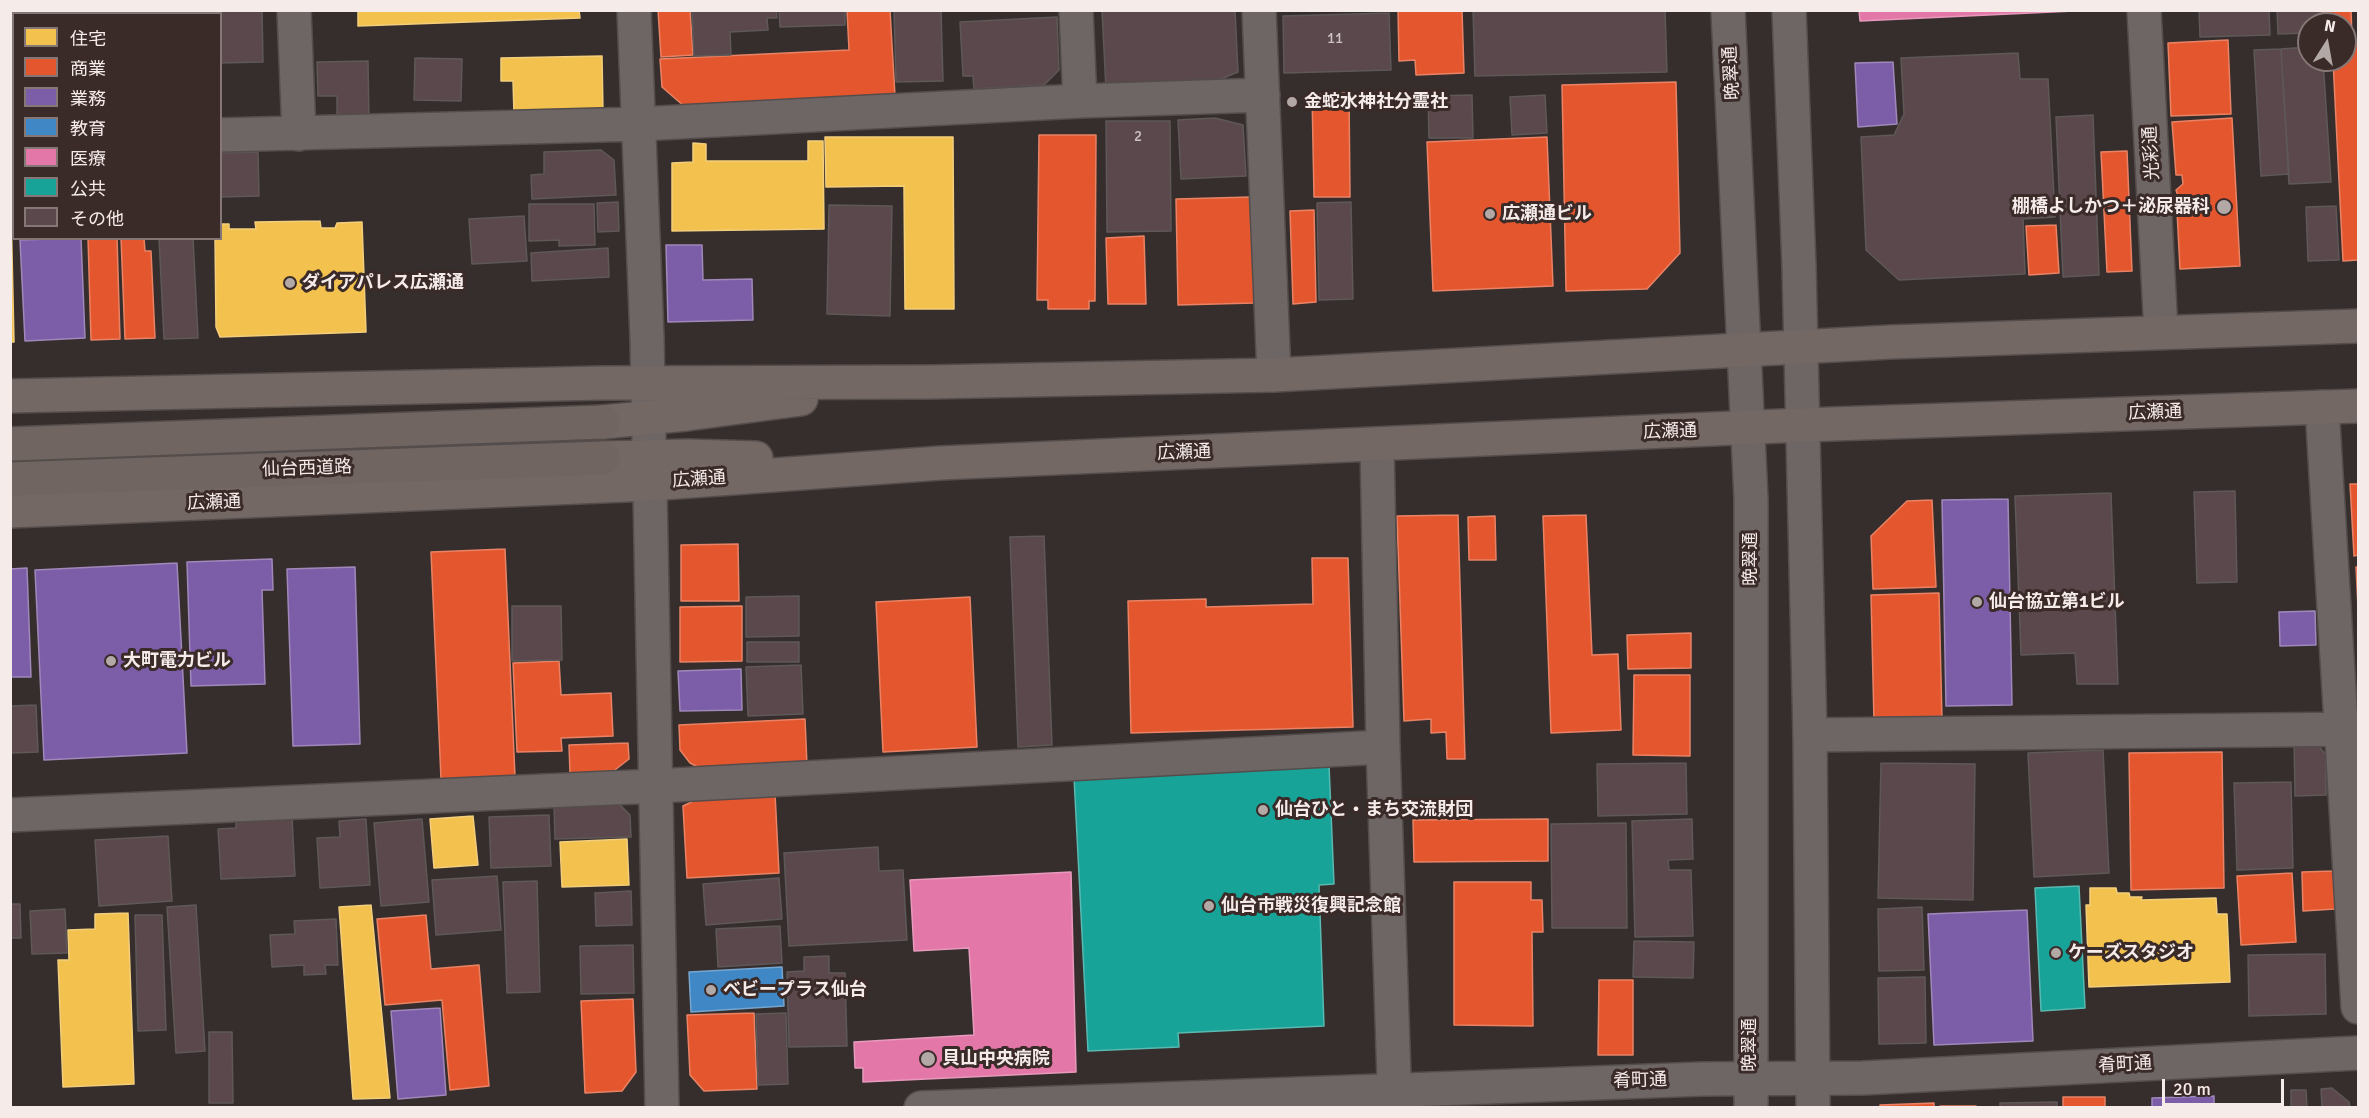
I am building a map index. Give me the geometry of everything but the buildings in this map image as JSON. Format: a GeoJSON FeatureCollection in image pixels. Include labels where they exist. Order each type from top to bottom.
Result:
{"type":"FeatureCollection","features":[{"type":"Feature","properties":{"kind":"highway"},"geometry":{"type":"LineString","coordinates":[[10,396],[647,383],[930,382],[1274,375],[1744,349],[2358,326]]}},
{"type":"Feature","properties":{"kind":"highway"},"geometry":{"type":"LineString","coordinates":[[648,418],[930,382]]}},
{"type":"Feature","properties":{"kind":"highway","name":"広瀬通"},"geometry":{"type":"LineString","coordinates":[[10,511],[649,470],[941,463],[1803,425],[2358,406]]}},
{"type":"Feature","properties":{"kind":"highway","name":"仙台西道路"},"geometry":{"type":"LineString","coordinates":[[10,444],[603,422],[648,418]]}},
{"type":"Feature","properties":{"kind":"highway","name":"仙台西道路"},"geometry":{"type":"LineString","coordinates":[[10,479],[603,458],[649,470]]}},
{"type":"Feature","properties":{"kind":"street"},"geometry":{"type":"LineString","coordinates":[[294,10],[299,134]]}},
{"type":"Feature","properties":{"kind":"street"},"geometry":{"type":"LineString","coordinates":[[634,10],[640,124],[648,418],[662,1107]]}},
{"type":"Feature","properties":{"kind":"street"},"geometry":{"type":"LineString","coordinates":[[1076,10],[1080,101]]}},
{"type":"Feature","properties":{"kind":"street"},"geometry":{"type":"LineString","coordinates":[[1259,10],[1274,375]]}},
{"type":"Feature","properties":{"kind":"street","name":"晩翠通"},"geometry":{"type":"LineString","coordinates":[[1728,10],[1751,499],[1750,1093]]}},
{"type":"Feature","properties":{"kind":"street"},"geometry":{"type":"LineString","coordinates":[[1789,10],[1802,347],[1810,735],[1813,1093]]}},
{"type":"Feature","properties":{"kind":"street","name":"光彩通"},"geometry":{"type":"LineString","coordinates":[[2144,10],[2161,332]]}},
{"type":"Feature","properties":{"kind":"street"},"geometry":{"type":"LineString","coordinates":[[222,135],[640,124],[1080,101],[1263,95]]}},
{"type":"Feature","properties":{"kind":"street"},"geometry":{"type":"LineString","coordinates":[[2322,407],[2349,730],[2358,1007]]}},
{"type":"Feature","properties":{"kind":"street"},"geometry":{"type":"LineString","coordinates":[[1377,444],[1383,747],[1395,1099]]}},
{"type":"Feature","properties":{"kind":"street"},"geometry":{"type":"LineString","coordinates":[[1810,735],[2349,730]]}},
{"type":"Feature","properties":{"kind":"street"},"geometry":{"type":"LineString","coordinates":[[10,815],[656,786],[1383,747]]}},
{"type":"Feature","properties":{"kind":"street","name":"肴町通"},"geometry":{"type":"LineString","coordinates":[[921,1107],[1813,1093],[2358,1053]]}},
{"type":"Feature","properties":{"kind":"place","name":"金蛇水神社分霊社"},"geometry":{"type":"Point","coordinates":[1292,102]}},
{"type":"Feature","properties":{"kind":"place","name":"棚橋よしかつ＋泌尿器科"},"geometry":{"type":"Point","coordinates":[2224,207]}},
{"type":"Feature","properties":{"kind":"place","name":"広瀬通ビル"},"geometry":{"type":"Point","coordinates":[1490,214]}},
{"type":"Feature","properties":{"kind":"place","name":"ダイアパレス広瀬通"},"geometry":{"type":"Point","coordinates":[290,283]}},
{"type":"Feature","properties":{"kind":"place","name":"仙台協立第1ビル"},"geometry":{"type":"Point","coordinates":[1977,602]}},
{"type":"Feature","properties":{"kind":"place","name":"大町電力ビル"},"geometry":{"type":"Point","coordinates":[111,661]}},
{"type":"Feature","properties":{"kind":"place","name":"仙台ひと・まち交流財団"},"geometry":{"type":"Point","coordinates":[1263,810]}},
{"type":"Feature","properties":{"kind":"place","name":"仙台市戦災復興記念館"},"geometry":{"type":"Point","coordinates":[1209,906]}},
{"type":"Feature","properties":{"kind":"place","name":"ケーズスタジオ"},"geometry":{"type":"Point","coordinates":[2056,953]}},
{"type":"Feature","properties":{"kind":"place","name":"ベビープラス仙台"},"geometry":{"type":"Point","coordinates":[711,990]}},
{"type":"Feature","properties":{"kind":"place","name":"貝山中央病院"},"geometry":{"type":"Point","coordinates":[928,1059]}}]}
